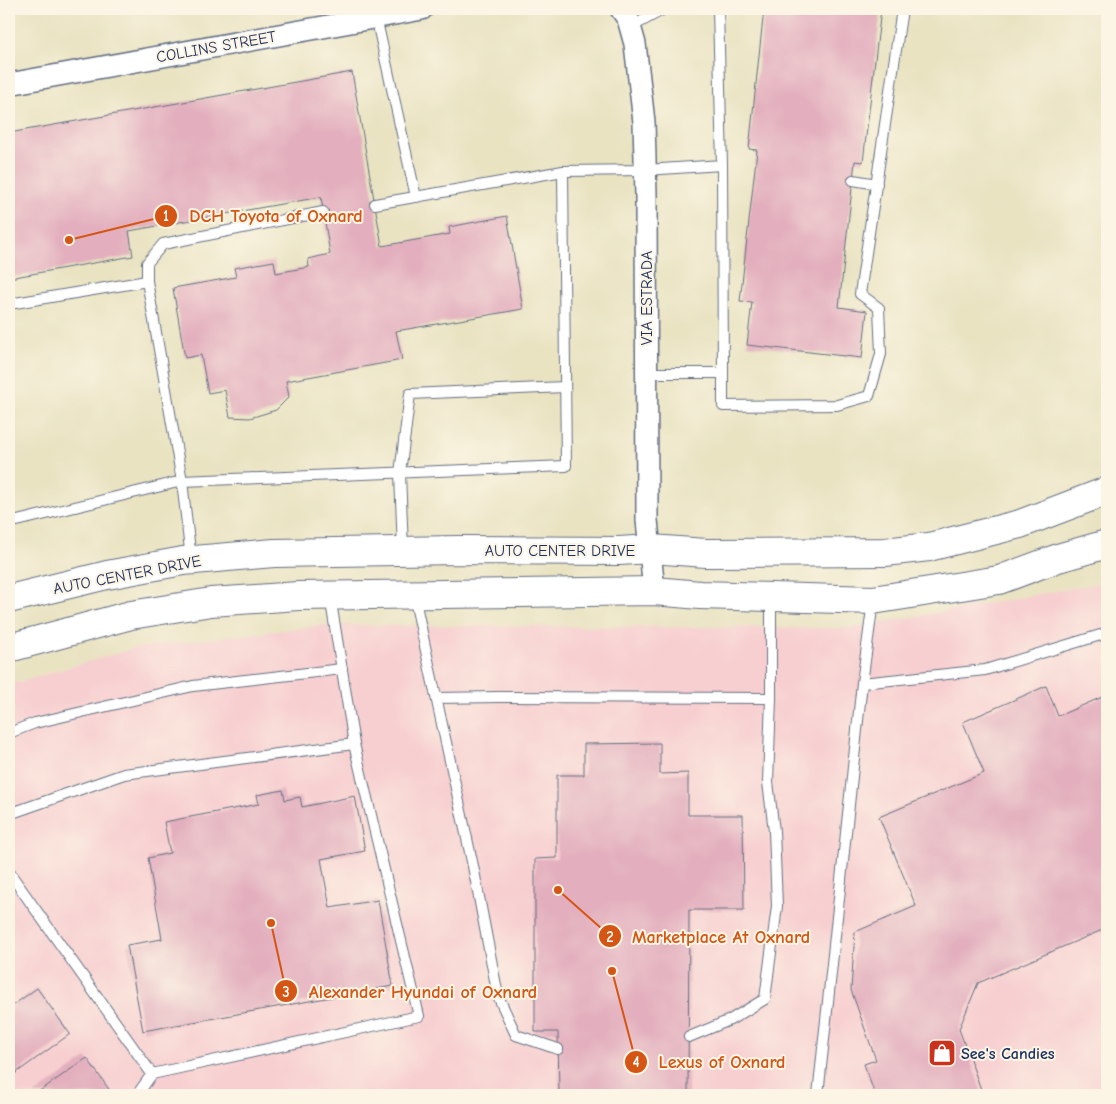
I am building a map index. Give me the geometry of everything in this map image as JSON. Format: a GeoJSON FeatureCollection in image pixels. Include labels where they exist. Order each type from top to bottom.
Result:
{"type":"FeatureCollection","features":[{"type":"Feature","properties":{"kind":"street","name":"COLLINS STREET"},"geometry":{"type":"LineString","coordinates":[[9,84],[422,9]]}},
{"type":"Feature","properties":{"kind":"street","name":"VIA ESTRADA"},"geometry":{"type":"LineString","coordinates":[[626,18],[636,44],[643,112],[646,170],[647,520],[654,591]]}},
{"type":"Feature","properties":{"kind":"street","name":"AUTO CENTER DRIVE"},"geometry":{"type":"LineString","coordinates":[[9,599],[107,575],[191,560],[274,553],[619,551],[651,549],[706,553],[885,552],[929,547],[1020,524],[1107,491]]}},
{"type":"Feature","properties":{"kind":"street"},"geometry":{"type":"LineString","coordinates":[[9,648],[131,615],[211,602],[298,596],[654,591],[700,596],[873,600],[999,580],[1058,558],[1107,544]]}},
{"type":"Feature","properties":{"kind":"lane"},"geometry":{"type":"LineString","coordinates":[[626,18],[664,9]]}},
{"type":"Feature","properties":{"kind":"lane"},"geometry":{"type":"LineString","coordinates":[[718,9],[722,165],[724,406],[837,405],[869,396],[881,354],[880,308],[860,294],[902,9]]}},
{"type":"Feature","properties":{"kind":"lane"},"geometry":{"type":"LineString","coordinates":[[376,17],[416,197]]}},
{"type":"Feature","properties":{"kind":"lane"},"geometry":{"type":"LineString","coordinates":[[375,204],[564,172],[646,170],[722,165]]}},
{"type":"Feature","properties":{"kind":"lane"},"geometry":{"type":"LineString","coordinates":[[9,523],[182,481],[566,466],[564,172]]}},
{"type":"Feature","properties":{"kind":"lane"},"geometry":{"type":"LineString","coordinates":[[853,180],[876,184]]}},
{"type":"Feature","properties":{"kind":"lane"},"geometry":{"type":"LineString","coordinates":[[191,560],[182,481],[147,281],[147,264],[163,244],[323,212]]}},
{"type":"Feature","properties":{"kind":"lane"},"geometry":{"type":"LineString","coordinates":[[9,304],[147,281]]}},
{"type":"Feature","properties":{"kind":"lane"},"geometry":{"type":"LineString","coordinates":[[646,373],[723,373]]}},
{"type":"Feature","properties":{"kind":"lane"},"geometry":{"type":"LineString","coordinates":[[403,551],[400,473],[410,394],[566,387]]}},
{"type":"Feature","properties":{"kind":"lane"},"geometry":{"type":"LineString","coordinates":[[414,594],[474,866],[498,996],[516,1035],[558,1049]]}},
{"type":"Feature","properties":{"kind":"lane"},"geometry":{"type":"LineString","coordinates":[[137,1095],[152,1074],[418,1016],[354,744],[330,595]]}},
{"type":"Feature","properties":{"kind":"lane"},"geometry":{"type":"LineString","coordinates":[[688,1037],[730,1020],[765,999],[777,906],[774,831],[768,782],[771,698],[771,598]]}},
{"type":"Feature","properties":{"kind":"lane"},"geometry":{"type":"LineString","coordinates":[[818,1095],[862,683],[873,600]]}},
{"type":"Feature","properties":{"kind":"lane"},"geometry":{"type":"LineString","coordinates":[[862,683],[985,670],[1107,633]]}},
{"type":"Feature","properties":{"kind":"lane"},"geometry":{"type":"LineString","coordinates":[[9,733],[35,723],[193,686],[342,669]]}},
{"type":"Feature","properties":{"kind":"lane"},"geometry":{"type":"LineString","coordinates":[[436,698],[771,698]]}},
{"type":"Feature","properties":{"kind":"lane"},"geometry":{"type":"LineString","coordinates":[[9,814],[124,774],[354,744]]}},
{"type":"Feature","properties":{"kind":"lane"},"geometry":{"type":"LineString","coordinates":[[9,872],[152,1074]]}},
{"type":"Feature","properties":{"kind":"shaded area"},"geometry":{"type":"Polygon","coordinates":[[[1107,582],[1107,1095],[9,1095],[9,685],[135,648],[324,625],[851,628],[1107,582]]]}},
{"type":"Feature","properties":{"kind":"building"},"geometry":{"type":"Polygon","coordinates":[[[764,9],[808,9],[850,13],[851,9],[881,9],[863,162],[855,161],[839,307],[867,311],[862,358],[747,345],[752,302],[740,301],[757,150],[749,149],[764,9]]]}},
{"type":"Feature","properties":{"kind":"building"},"geometry":{"type":"Polygon","coordinates":[[[352,72],[382,246],[450,234],[449,227],[507,216],[523,309],[396,331],[402,360],[286,381],[289,397],[276,410],[250,418],[230,417],[225,390],[208,393],[201,355],[185,358],[173,288],[236,277],[234,268],[274,261],[276,273],[309,267],[308,259],[330,254],[321,197],[129,231],[133,256],[9,278],[9,133],[352,72]]]}},
{"type":"Feature","properties":{"kind":"building"},"geometry":{"type":"Polygon","coordinates":[[[1046,686],[1058,716],[1107,695],[1107,928],[978,983],[959,1029],[983,1095],[875,1095],[864,1064],[876,1060],[851,990],[855,932],[916,906],[879,817],[984,773],[963,722],[1046,686]]]}},
{"type":"Feature","properties":{"kind":"building"},"geometry":{"type":"Polygon","coordinates":[[[660,743],[660,774],[688,773],[688,815],[743,815],[744,910],[689,910],[688,1095],[559,1095],[558,1032],[535,1032],[535,859],[557,858],[557,775],[584,775],[584,744],[660,743]]]}},
{"type":"Feature","properties":{"kind":"building"},"geometry":{"type":"Polygon","coordinates":[[[283,790],[285,800],[300,797],[302,807],[355,796],[365,851],[321,859],[330,908],[378,900],[393,986],[143,1031],[127,945],[162,939],[148,858],[170,853],[164,822],[259,804],[257,795],[283,790]]]}},
{"type":"Feature","properties":{"kind":"building"},"geometry":{"type":"Polygon","coordinates":[[[37,988],[70,1034],[9,1078],[9,1008],[37,988]]]}},
{"type":"Feature","properties":{"kind":"building"},"geometry":{"type":"Polygon","coordinates":[[[87,1058],[113,1095],[34,1095],[87,1058]]]}},
{"type":"Feature","properties":{"kind":"place","name":"DCH Toyota of Oxnard"},"geometry":{"type":"Point","coordinates":[69,240]}},
{"type":"Feature","properties":{"kind":"place","name":"Marketplace At Oxnard"},"geometry":{"type":"Point","coordinates":[558,890]}},
{"type":"Feature","properties":{"kind":"place","name":"Alexander Hyundai of Oxnard"},"geometry":{"type":"Point","coordinates":[271,923]}},
{"type":"Feature","properties":{"kind":"place","name":"Lexus of Oxnard"},"geometry":{"type":"Point","coordinates":[612,971]}},
{"type":"Feature","properties":{"kind":"place","name":"See's Candies"},"geometry":{"type":"Point","coordinates":[942,1053]}}]}
